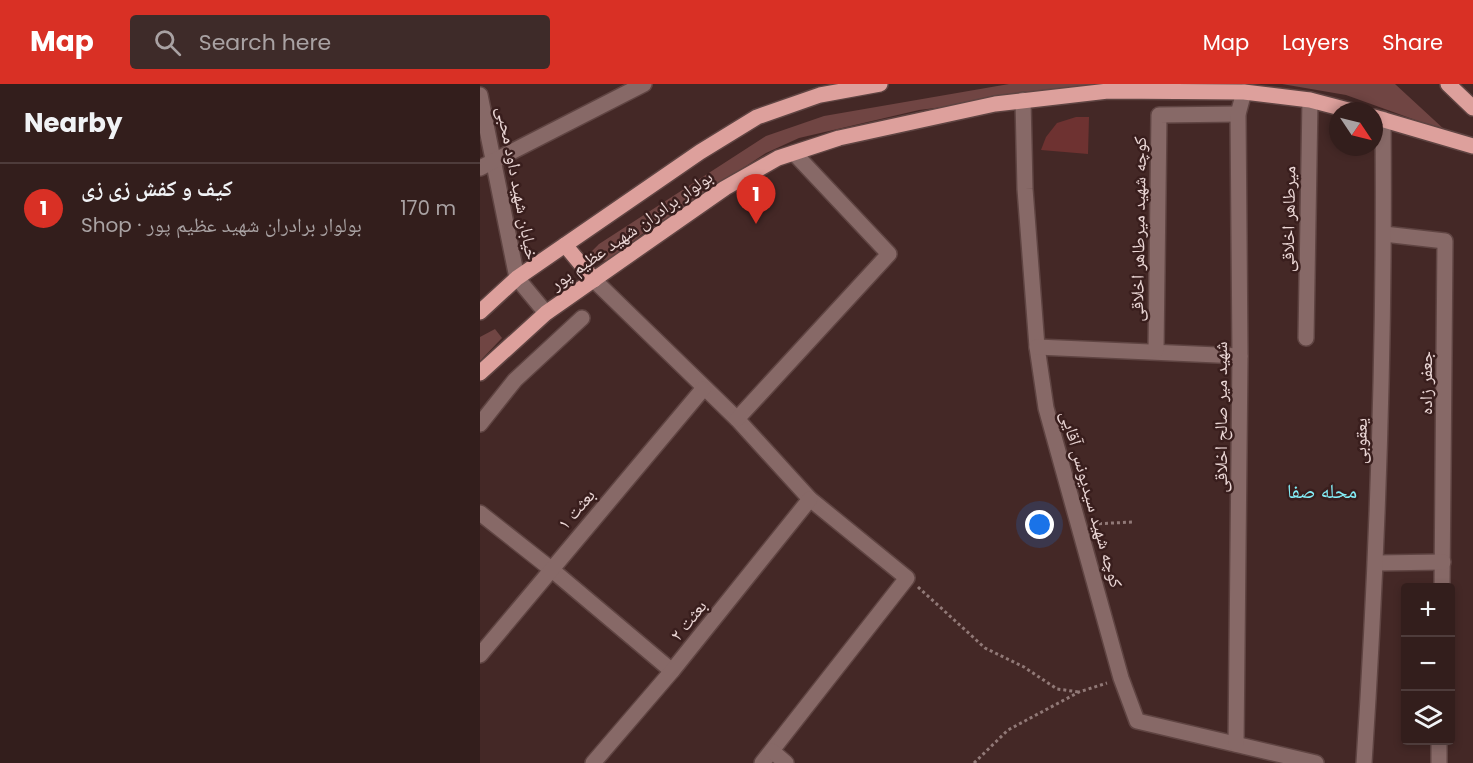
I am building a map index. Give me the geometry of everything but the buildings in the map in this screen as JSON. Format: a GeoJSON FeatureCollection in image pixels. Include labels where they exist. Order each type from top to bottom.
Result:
{"type":"FeatureCollection","features":[{"type":"Feature","properties":{"kind":"main road","name":"بولوار برادران شهید عظیم‌ پور"},"geometry":{"type":"LineString","coordinates":[[480,312],[517,278],[757,117],[820,95],[880,84]]}},
{"type":"Feature","properties":{"kind":"main road"},"geometry":{"type":"LineString","coordinates":[[1448,84],[1473,108]]}},
{"type":"Feature","properties":{"kind":"main road","name":"بولوار برادران شهید عظیم‌ پور"},"geometry":{"type":"LineString","coordinates":[[480,373],[546,313],[725,188],[778,158],[839,138],[995,104],[1108,91],[1244,88],[1329,105]]}},
{"type":"Feature","properties":{"kind":"main road"},"geometry":{"type":"LineString","coordinates":[[1383,120],[1445,140],[1473,146]]}},
{"type":"Feature","properties":{"kind":"main road"},"geometry":{"type":"LineString","coordinates":[[565,245],[594,280]]}},
{"type":"Feature","properties":{"kind":"street"},"geometry":{"type":"LineString","coordinates":[[486,164],[644,84]]}},
{"type":"Feature","properties":{"kind":"street","name":"شهید میر صالح اخلاقی"},"geometry":{"type":"LineString","coordinates":[[1236,744],[1240,356],[1238,114],[1244,88]]}},
{"type":"Feature","properties":{"kind":"street","name":"خیابان شهید داود محبی"},"geometry":{"type":"LineString","coordinates":[[480,95],[486,164],[517,278]]}},
{"type":"Feature","properties":{"kind":"street","name":"کوچه شهید سیدیونس آقایی"},"geometry":{"type":"LineString","coordinates":[[1023,100],[1025,189],[1037,347],[1046,408],[1121,678],[1137,721],[1316,763]]}},
{"type":"Feature","properties":{"kind":"street","name":"میرطاهر اخلاقی"},"geometry":{"type":"LineString","coordinates":[[1306,338],[1310,100]]}},
{"type":"Feature","properties":{"kind":"street","name":"کوچه شهید میرطاهر اخلاقی"},"geometry":{"type":"LineString","coordinates":[[1156,350],[1159,115],[1238,114]]}},
{"type":"Feature","properties":{"kind":"street"},"geometry":{"type":"LineString","coordinates":[[737,419],[889,254],[794,153]]}},
{"type":"Feature","properties":{"kind":"street","name":"یعقوبی"},"geometry":{"type":"LineString","coordinates":[[1364,763],[1377,563],[1384,234],[1380,156]]}},
{"type":"Feature","properties":{"kind":"street","name":"جعفر زاده"},"geometry":{"type":"LineString","coordinates":[[1384,234],[1445,241],[1442,583]]}},
{"type":"Feature","properties":{"kind":"street"},"geometry":{"type":"LineString","coordinates":[[517,278],[546,313]]}},
{"type":"Feature","properties":{"kind":"street"},"geometry":{"type":"LineString","coordinates":[[594,280],[703,389],[737,419],[810,499],[907,578],[767,757],[786,763]]}},
{"type":"Feature","properties":{"kind":"street"},"geometry":{"type":"LineString","coordinates":[[480,424],[515,380],[582,318]]}},
{"type":"Feature","properties":{"kind":"street"},"geometry":{"type":"LineString","coordinates":[[1037,347],[1156,350],[1240,356]]}},
{"type":"Feature","properties":{"kind":"street","name":"بعثت ۱"},"geometry":{"type":"LineString","coordinates":[[480,655],[703,389]]}},
{"type":"Feature","properties":{"kind":"street","name":"بعثت ۲"},"geometry":{"type":"LineString","coordinates":[[593,763],[672,671],[810,499]]}},
{"type":"Feature","properties":{"kind":"street"},"geometry":{"type":"LineString","coordinates":[[480,513],[551,568],[672,671]]}},
{"type":"Feature","properties":{"kind":"street"},"geometry":{"type":"LineString","coordinates":[[1377,563],[1443,562]]}},
{"type":"Feature","properties":{"kind":"street"},"geometry":{"type":"LineString","coordinates":[[1439,745],[1439,763]]}},
{"type":"Feature","properties":{"kind":"path"},"geometry":{"type":"LineString","coordinates":[[1080,525],[1133,522]]}},
{"type":"Feature","properties":{"kind":"path"},"geometry":{"type":"LineString","coordinates":[[907,578],[985,648],[1024,667],[1057,689],[1079,692]]}},
{"type":"Feature","properties":{"kind":"path"},"geometry":{"type":"LineString","coordinates":[[974,763],[1008,730],[1079,692],[1121,678]]}},
{"type":"Feature","properties":{"kind":"shaded area"},"geometry":{"type":"Polygon","coordinates":[[[1009,84],[1131,84],[919,110],[799,138],[766,153],[641,235],[610,260],[596,261],[590,253],[599,244],[766,136],[824,116],[1009,84]]]}},
{"type":"Feature","properties":{"kind":"shaded area"},"geometry":{"type":"Polygon","coordinates":[[[1282,84],[1395,84],[1446,131],[1383,108],[1383,102],[1365,102],[1346,95],[1282,84]]]}},
{"type":"Feature","properties":{"kind":"shaded area"},"geometry":{"type":"Polygon","coordinates":[[[495,329],[502,338],[480,361],[480,337],[495,329]]]}},
{"type":"Feature","properties":{"kind":"place","name":"کیف و کفش زی زی"},"geometry":{"type":"Point","coordinates":[756,224]}},
{"type":"Feature","properties":{"kind":"district","name":"محله صفا"},"geometry":{"type":"Point","coordinates":[1322,491]}}]}
